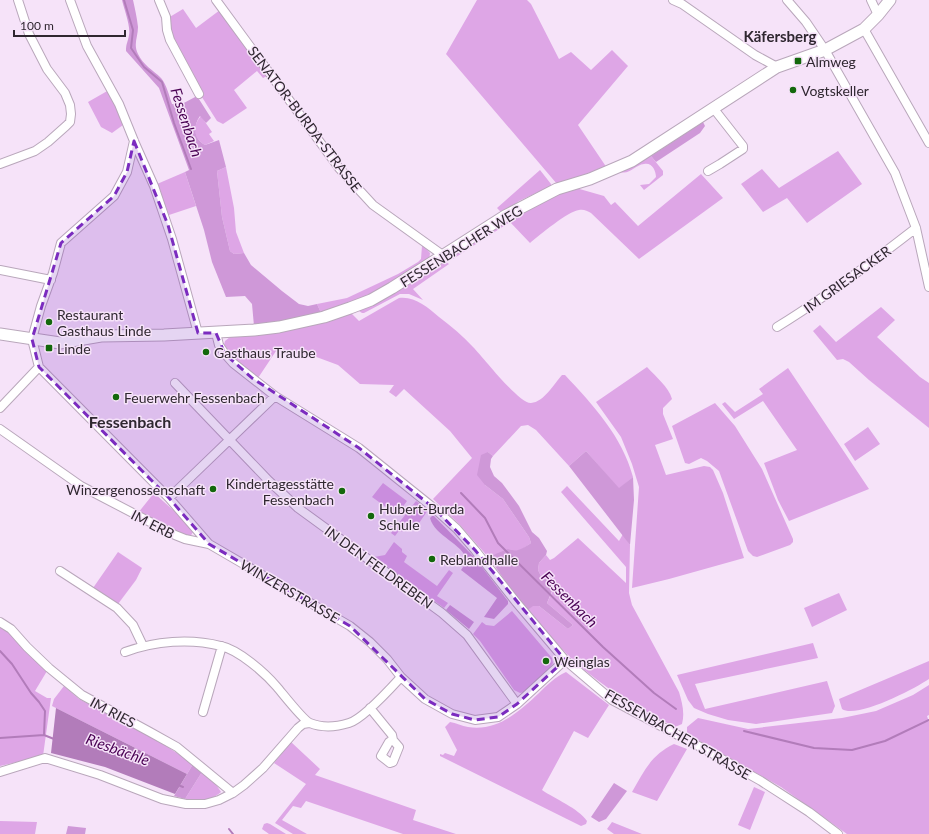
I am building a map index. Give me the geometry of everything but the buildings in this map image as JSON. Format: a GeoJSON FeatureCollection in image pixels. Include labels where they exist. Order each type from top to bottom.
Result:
{"type":"FeatureCollection","features":[{"type":"Feature","properties":{"kind":"street"},"geometry":{"type":"LineString","coordinates":[[0,164],[35,151],[48,142],[70,122],[71,114],[70,105],[65,93],[47,69],[29,34],[18,0]]}},
{"type":"Feature","properties":{"kind":"street"},"geometry":{"type":"LineString","coordinates":[[70,0],[87,46],[119,104],[154,186],[166,219],[198,333]]}},
{"type":"Feature","properties":{"kind":"street"},"geometry":{"type":"LineString","coordinates":[[159,0],[166,17],[167,30],[170,40],[199,94]]}},
{"type":"Feature","properties":{"kind":"street","name":"SENATOR-BURDA-STRASSE"},"geometry":{"type":"LineString","coordinates":[[216,0],[339,168],[373,206],[444,256]]}},
{"type":"Feature","properties":{"kind":"street"},"geometry":{"type":"LineString","coordinates":[[673,0],[682,4],[755,55],[777,67]]}},
{"type":"Feature","properties":{"kind":"street"},"geometry":{"type":"LineString","coordinates":[[787,0],[806,22],[825,50],[895,173],[916,228],[929,287]]}},
{"type":"Feature","properties":{"kind":"street"},"geometry":{"type":"LineString","coordinates":[[871,0],[878,15]]}},
{"type":"Feature","properties":{"kind":"street","name":"FESSENBACHER WEG"},"geometry":{"type":"LineString","coordinates":[[0,334],[60,343],[102,336],[216,333],[254,330],[279,327],[324,318],[371,300],[444,256],[505,216],[558,189],[590,179],[632,160],[714,109],[777,67],[798,61],[825,50],[864,29],[890,0]]}},
{"type":"Feature","properties":{"kind":"street"},"geometry":{"type":"LineString","coordinates":[[864,29],[929,143]]}},
{"type":"Feature","properties":{"kind":"street"},"geometry":{"type":"LineString","coordinates":[[708,171],[743,149],[743,146],[714,109]]}},
{"type":"Feature","properties":{"kind":"street"},"geometry":{"type":"LineString","coordinates":[[0,408],[38,367],[32,340],[61,243],[114,196],[127,172],[134,141]]}},
{"type":"Feature","properties":{"kind":"street","name":"IM GRIESACKER"},"geometry":{"type":"LineString","coordinates":[[777,327],[810,307],[916,228]]}},
{"type":"Feature","properties":{"kind":"street"},"geometry":{"type":"LineString","coordinates":[[0,270],[51,280]]}},
{"type":"Feature","properties":{"kind":"street","name":"FESSENBACHER STRASSE"},"geometry":{"type":"LineString","coordinates":[[216,333],[219,345],[233,363],[275,396],[359,448],[435,509],[457,529],[565,660],[612,700],[761,781],[809,812],[838,834]]}},
{"type":"Feature","properties":{"kind":"street","name":"WINZERSTRASSE"},"geometry":{"type":"LineString","coordinates":[[38,367],[169,498],[209,544],[350,626],[387,658],[401,677],[425,698],[452,714],[475,720],[498,717],[517,704],[565,660]]}},
{"type":"Feature","properties":{"kind":"street","name":"IN DEN FELDREBEN"},"geometry":{"type":"LineString","coordinates":[[175,383],[269,481],[298,508],[442,613],[468,635],[517,704]]}},
{"type":"Feature","properties":{"kind":"street"},"geometry":{"type":"LineString","coordinates":[[169,498],[275,396]]}},
{"type":"Feature","properties":{"kind":"street","name":"IM ERB"},"geometry":{"type":"LineString","coordinates":[[0,429],[68,478],[102,497],[175,535],[185,539],[209,544]]}},
{"type":"Feature","properties":{"kind":"street"},"geometry":{"type":"LineString","coordinates":[[60,571],[117,608],[133,626],[143,646]]}},
{"type":"Feature","properties":{"kind":"street","name":"IM RIES"},"geometry":{"type":"LineString","coordinates":[[0,622],[11,629],[48,668],[82,696],[177,747],[233,794]]}},
{"type":"Feature","properties":{"kind":"street"},"geometry":{"type":"LineString","coordinates":[[125,652],[143,646],[186,641],[222,646],[242,656],[270,678],[309,723]]}},
{"type":"Feature","properties":{"kind":"street"},"geometry":{"type":"LineString","coordinates":[[203,712],[222,646]]}},
{"type":"Feature","properties":{"kind":"street"},"geometry":{"type":"LineString","coordinates":[[0,772],[44,758],[100,775],[162,799],[186,804],[205,804],[233,794],[263,768],[303,724],[309,723],[329,727],[350,723],[370,708],[401,677]]}},
{"type":"Feature","properties":{"kind":"street"},"geometry":{"type":"LineString","coordinates":[[370,708],[392,735],[393,740]]}},
{"type":"Feature","properties":{"kind":"highlighted area"},"geometry":{"type":"Polygon","coordinates":[[[134,141],[168,225],[198,333],[216,333],[225,354],[252,378],[359,448],[435,509],[475,550],[565,660],[517,704],[498,717],[475,720],[452,714],[425,699],[350,626],[209,544],[169,498],[39,367],[32,339],[61,243],[114,196],[127,172],[134,141]]]}},
{"type":"Feature","properties":{"kind":"shaded area"},"geometry":{"type":"Polygon","coordinates":[[[122,0],[133,0],[138,27],[136,44],[140,58],[161,78],[172,104],[180,105],[197,96],[211,118],[206,123],[200,116],[196,124],[195,132],[198,139],[205,145],[219,140],[226,167],[217,171],[222,217],[230,251],[234,254],[244,253],[251,265],[282,291],[299,304],[308,306],[317,304],[322,315],[254,326],[252,304],[245,296],[226,297],[212,262],[204,230],[185,172],[189,170],[159,88],[126,51],[129,27],[122,0]]]}},
{"type":"Feature","properties":{"kind":"shaded area"},"geometry":{"type":"Polygon","coordinates":[[[477,0],[527,0],[531,4],[559,59],[571,52],[591,70],[612,50],[628,66],[578,125],[607,168],[557,184],[446,54],[477,0]]]}},
{"type":"Feature","properties":{"kind":"shaded area"},"geometry":{"type":"Polygon","coordinates":[[[183,9],[196,28],[220,10],[267,76],[263,78],[257,71],[234,90],[247,108],[223,124],[217,121],[173,45],[168,18],[183,9]]]}},
{"type":"Feature","properties":{"kind":"shaded area"},"geometry":{"type":"Polygon","coordinates":[[[109,90],[115,101],[123,125],[112,133],[101,127],[88,102],[109,90]]]}},
{"type":"Feature","properties":{"kind":"shaded area"},"geometry":{"type":"Polygon","coordinates":[[[201,116],[212,132],[209,134],[214,141],[205,145],[198,139],[195,132],[196,124],[201,116]]]}},
{"type":"Feature","properties":{"kind":"shaded area"},"geometry":{"type":"Polygon","coordinates":[[[703,122],[705,126],[700,133],[656,162],[651,156],[703,122]]]}},
{"type":"Feature","properties":{"kind":"shaded area"},"geometry":{"type":"Polygon","coordinates":[[[838,151],[862,184],[807,223],[787,198],[763,212],[741,184],[762,169],[779,188],[838,151]]]}},
{"type":"Feature","properties":{"kind":"shaded area"},"geometry":{"type":"Polygon","coordinates":[[[651,156],[663,171],[663,175],[644,190],[640,185],[649,184],[656,177],[654,170],[649,164],[638,166],[624,173],[620,172],[651,156]]]}},
{"type":"Feature","properties":{"kind":"shaded area"},"geometry":{"type":"Polygon","coordinates":[[[226,167],[234,208],[236,232],[244,253],[234,254],[230,251],[222,217],[217,171],[226,167]]]}},
{"type":"Feature","properties":{"kind":"shaded area"},"geometry":{"type":"Polygon","coordinates":[[[540,170],[551,186],[519,201],[502,213],[497,208],[540,170]]]}},
{"type":"Feature","properties":{"kind":"shaded area"},"geometry":{"type":"Polygon","coordinates":[[[185,172],[196,206],[169,215],[157,184],[185,172]]]}},
{"type":"Feature","properties":{"kind":"shaded area"},"geometry":{"type":"Polygon","coordinates":[[[701,174],[723,198],[639,259],[591,213],[581,210],[568,214],[530,243],[510,222],[453,259],[454,254],[539,201],[576,188],[604,196],[611,205],[615,202],[638,226],[701,174]]]}},
{"type":"Feature","properties":{"kind":"shaded area"},"geometry":{"type":"Polygon","coordinates":[[[423,245],[430,253],[429,261],[378,293],[322,315],[317,304],[347,298],[398,274],[421,259],[423,245]]]}},
{"type":"Feature","properties":{"kind":"shaded area"},"geometry":{"type":"Polygon","coordinates":[[[443,260],[449,264],[413,289],[423,300],[409,294],[400,294],[364,313],[359,311],[381,300],[443,260]]]}},
{"type":"Feature","properties":{"kind":"shaded area"},"geometry":{"type":"Polygon","coordinates":[[[399,298],[416,300],[430,310],[469,343],[501,379],[525,401],[531,403],[536,402],[548,392],[562,375],[565,375],[596,410],[614,435],[622,448],[633,477],[619,489],[586,451],[569,466],[536,430],[528,425],[521,426],[493,456],[488,452],[485,485],[503,499],[529,537],[531,543],[521,550],[493,555],[489,558],[460,525],[433,499],[472,458],[450,431],[404,389],[396,397],[389,392],[394,385],[360,384],[338,365],[311,355],[276,351],[258,378],[235,359],[224,345],[225,341],[230,337],[327,322],[351,313],[359,321],[399,298]]]}},
{"type":"Feature","properties":{"kind":"shaded area"},"geometry":{"type":"Polygon","coordinates":[[[881,307],[895,320],[877,337],[920,377],[929,383],[929,428],[849,362],[843,359],[837,360],[813,331],[820,325],[836,342],[881,307]]]}},
{"type":"Feature","properties":{"kind":"shaded area"},"geometry":{"type":"Polygon","coordinates":[[[647,367],[665,386],[672,399],[663,408],[663,414],[673,439],[655,445],[666,475],[704,466],[710,467],[713,470],[723,493],[744,558],[632,588],[639,487],[632,464],[621,437],[596,402],[647,367]]]}},
{"type":"Feature","properties":{"kind":"shaded area"},"geometry":{"type":"Polygon","coordinates":[[[788,368],[869,489],[789,521],[778,500],[764,463],[797,450],[763,401],[734,419],[722,404],[725,402],[735,412],[763,394],[759,389],[788,368]]]}},
{"type":"Feature","properties":{"kind":"shaded area"},"geometry":{"type":"Polygon","coordinates":[[[715,403],[735,426],[762,469],[793,539],[793,542],[790,545],[757,557],[753,556],[748,551],[719,471],[701,458],[689,464],[685,463],[672,426],[715,403]]]}},
{"type":"Feature","properties":{"kind":"shaded area"},"geometry":{"type":"Polygon","coordinates":[[[868,427],[880,444],[855,461],[844,444],[868,427]]]}},
{"type":"Feature","properties":{"kind":"shaded area"},"geometry":{"type":"Polygon","coordinates":[[[586,451],[619,488],[633,477],[634,500],[630,545],[569,466],[586,451]]]}},
{"type":"Feature","properties":{"kind":"shaded area"},"geometry":{"type":"Polygon","coordinates":[[[488,452],[493,456],[490,467],[494,476],[502,483],[519,506],[532,532],[539,538],[547,551],[546,555],[539,563],[538,570],[541,576],[551,578],[555,584],[547,603],[573,625],[568,629],[539,606],[533,606],[528,610],[520,602],[489,558],[508,549],[520,549],[531,543],[529,537],[503,499],[485,485],[477,475],[481,455],[488,452]]]}},
{"type":"Feature","properties":{"kind":"shaded area"},"geometry":{"type":"Polygon","coordinates":[[[383,483],[407,501],[397,515],[372,497],[383,483]]]}},
{"type":"Feature","properties":{"kind":"shaded area"},"geometry":{"type":"Polygon","coordinates":[[[567,486],[619,541],[623,534],[630,545],[629,593],[632,605],[679,692],[683,712],[682,724],[675,727],[630,702],[597,680],[563,650],[528,610],[532,606],[539,606],[568,629],[573,625],[547,603],[554,588],[551,578],[541,576],[538,570],[539,563],[546,555],[550,560],[554,558],[578,538],[626,583],[626,567],[561,492],[567,486]]]}},
{"type":"Feature","properties":{"kind":"shaded area"},"geometry":{"type":"Polygon","coordinates":[[[154,493],[191,526],[193,532],[190,537],[185,537],[138,513],[154,493]]]}},
{"type":"Feature","properties":{"kind":"shaded area"},"geometry":{"type":"Polygon","coordinates":[[[416,501],[428,510],[415,529],[398,532],[395,536],[391,533],[416,501]]]}},
{"type":"Feature","properties":{"kind":"shaded area"},"geometry":{"type":"Polygon","coordinates":[[[434,516],[475,558],[508,601],[508,604],[494,619],[484,617],[497,598],[461,570],[467,561],[464,555],[460,549],[437,530],[430,518],[434,516]]]}},
{"type":"Feature","properties":{"kind":"shaded area"},"geometry":{"type":"Polygon","coordinates":[[[394,542],[407,556],[404,562],[437,586],[449,570],[453,573],[437,596],[448,603],[444,608],[374,557],[385,555],[394,542]]]}},
{"type":"Feature","properties":{"kind":"shaded area"},"geometry":{"type":"Polygon","coordinates":[[[118,552],[142,568],[136,580],[118,604],[93,588],[118,552]]]}},
{"type":"Feature","properties":{"kind":"shaded area"},"geometry":{"type":"Polygon","coordinates":[[[839,593],[847,610],[812,627],[804,608],[839,593]]]}},
{"type":"Feature","properties":{"kind":"shaded area"},"geometry":{"type":"Polygon","coordinates":[[[450,605],[474,622],[469,629],[446,610],[450,605]]]}},
{"type":"Feature","properties":{"kind":"shaded area"},"geometry":{"type":"Polygon","coordinates":[[[512,611],[552,658],[553,663],[526,692],[520,693],[514,690],[480,641],[473,634],[482,622],[486,625],[494,626],[512,611]]]}},
{"type":"Feature","properties":{"kind":"shaded area"},"geometry":{"type":"Polygon","coordinates":[[[0,627],[12,634],[47,671],[35,691],[47,698],[51,698],[43,756],[0,766],[0,627]]]}},
{"type":"Feature","properties":{"kind":"shaded area"},"geometry":{"type":"Polygon","coordinates":[[[813,643],[818,658],[695,684],[705,709],[827,681],[835,706],[832,713],[756,724],[728,720],[694,708],[688,700],[677,675],[813,643]]]}},
{"type":"Feature","properties":{"kind":"shaded area"},"geometry":{"type":"Polygon","coordinates":[[[929,661],[929,679],[899,696],[886,702],[860,710],[849,711],[842,709],[839,699],[929,661]]]}},
{"type":"Feature","properties":{"kind":"shaded area"},"geometry":{"type":"Polygon","coordinates":[[[566,672],[609,705],[588,738],[574,731],[542,790],[583,816],[587,821],[586,824],[581,826],[440,756],[440,754],[443,755],[445,753],[454,756],[457,750],[445,727],[450,722],[468,727],[479,728],[498,723],[516,713],[532,700],[551,681],[566,672]]]}},
{"type":"Feature","properties":{"kind":"shaded area"},"geometry":{"type":"Polygon","coordinates":[[[929,685],[929,715],[927,716],[929,722],[929,834],[847,834],[781,787],[687,734],[687,727],[698,718],[748,729],[842,718],[876,711],[913,695],[929,685]]]}},
{"type":"Feature","properties":{"kind":"shaded area"},"geometry":{"type":"Polygon","coordinates":[[[64,686],[79,699],[151,736],[192,763],[193,764],[187,774],[52,706],[54,699],[64,686]]]}},
{"type":"Feature","properties":{"kind":"shaded area"},"geometry":{"type":"Polygon","coordinates":[[[291,742],[320,769],[315,775],[416,810],[413,820],[456,834],[403,834],[306,801],[301,808],[293,806],[282,820],[307,834],[293,834],[275,823],[306,784],[274,763],[291,742]]]}},
{"type":"Feature","properties":{"kind":"shaded area"},"geometry":{"type":"Polygon","coordinates":[[[674,744],[687,749],[657,801],[632,792],[644,770],[654,758],[666,748],[674,744]]]}},
{"type":"Feature","properties":{"kind":"shaded area"},"geometry":{"type":"Polygon","coordinates":[[[193,764],[202,772],[185,799],[174,796],[193,764]]]}},
{"type":"Feature","properties":{"kind":"shaded area"},"geometry":{"type":"Polygon","coordinates":[[[202,772],[217,786],[221,792],[209,799],[185,799],[202,772]]]}},
{"type":"Feature","properties":{"kind":"shaded area"},"geometry":{"type":"Polygon","coordinates":[[[614,783],[627,791],[606,819],[599,822],[591,817],[614,783]]]}},
{"type":"Feature","properties":{"kind":"shaded area"},"geometry":{"type":"Polygon","coordinates":[[[754,787],[765,792],[750,830],[738,825],[754,787]]]}},
{"type":"Feature","properties":{"kind":"shaded area"},"geometry":{"type":"Polygon","coordinates":[[[0,821],[37,822],[35,834],[0,834],[0,821]]]}},
{"type":"Feature","properties":{"kind":"shaded area"},"geometry":{"type":"Polygon","coordinates":[[[612,822],[642,834],[614,834],[607,829],[612,822]]]}},
{"type":"Feature","properties":{"kind":"shaded area"},"geometry":{"type":"Polygon","coordinates":[[[267,823],[286,834],[269,834],[262,829],[264,824],[267,823]]]}},
{"type":"Feature","properties":{"kind":"shaded area"},"geometry":{"type":"Polygon","coordinates":[[[68,826],[86,828],[85,834],[66,834],[68,826]]]}},
{"type":"Feature","properties":{"kind":"water"},"geometry":{"type":"Polygon","coordinates":[[[56,708],[187,774],[175,794],[105,767],[51,753],[56,708]]]}},
{"type":"Feature","properties":{"kind":"waterway","name":"Fessenbach"},"geometry":{"type":"LineString","coordinates":[[124,0],[133,30],[131,48],[144,67],[162,82],[174,123],[191,169]]}},
{"type":"Feature","properties":{"kind":"waterway","name":"Fessenbach"},"geometry":{"type":"LineString","coordinates":[[461,493],[485,518],[498,543],[603,647],[654,693],[676,709]]}},
{"type":"Feature","properties":{"kind":"waterway","name":"Riesbächle"},"geometry":{"type":"LineString","coordinates":[[0,651],[12,664],[45,711],[44,735]]}},
{"type":"Feature","properties":{"kind":"waterway"},"geometry":{"type":"LineString","coordinates":[[744,731],[814,748],[852,750],[885,741],[929,720]]}},
{"type":"Feature","properties":{"kind":"waterway","name":"Riesbächle"},"geometry":{"type":"LineString","coordinates":[[0,738],[44,735],[54,739]]}},
{"type":"Feature","properties":{"kind":"waterway","name":"Riesbächle"},"geometry":{"type":"LineString","coordinates":[[178,785],[183,787]]}},
{"type":"Feature","properties":{"kind":"waterway","name":"Riesbächle"},"geometry":{"type":"LineString","coordinates":[[229,829],[233,834]]}},
{"type":"Feature","properties":{"kind":"place","name":"Almweg"},"geometry":{"type":"Point","coordinates":[798,61]}},
{"type":"Feature","properties":{"kind":"place","name":"Vogtskeller"},"geometry":{"type":"Point","coordinates":[793,90]}},
{"type":"Feature","properties":{"kind":"place","name":"Restaurant Gasthaus Linde"},"geometry":{"type":"Point","coordinates":[49,322]}},
{"type":"Feature","properties":{"kind":"place","name":"Linde"},"geometry":{"type":"Point","coordinates":[49,348]}},
{"type":"Feature","properties":{"kind":"place","name":"Gasthaus Traube"},"geometry":{"type":"Point","coordinates":[206,352]}},
{"type":"Feature","properties":{"kind":"place","name":"Feuerwehr Fessenbach"},"geometry":{"type":"Point","coordinates":[116,397]}},
{"type":"Feature","properties":{"kind":"place","name":"Winzergenossenschaft"},"geometry":{"type":"Point","coordinates":[213,489]}},
{"type":"Feature","properties":{"kind":"place","name":"Kindertagesstätte Fessenbach"},"geometry":{"type":"Point","coordinates":[342,491]}},
{"type":"Feature","properties":{"kind":"place","name":"Hubert-Burda Schule"},"geometry":{"type":"Point","coordinates":[371,516]}},
{"type":"Feature","properties":{"kind":"place","name":"Reblandhalle"},"geometry":{"type":"Point","coordinates":[432,559]}},
{"type":"Feature","properties":{"kind":"place","name":"Weinglas"},"geometry":{"type":"Point","coordinates":[546,661]}},
{"type":"Feature","properties":{"kind":"district","name":"Käfersberg"},"geometry":{"type":"Point","coordinates":[780,36]}},
{"type":"Feature","properties":{"kind":"district","name":"Fessenbach"},"geometry":{"type":"Point","coordinates":[130,421]}}]}
